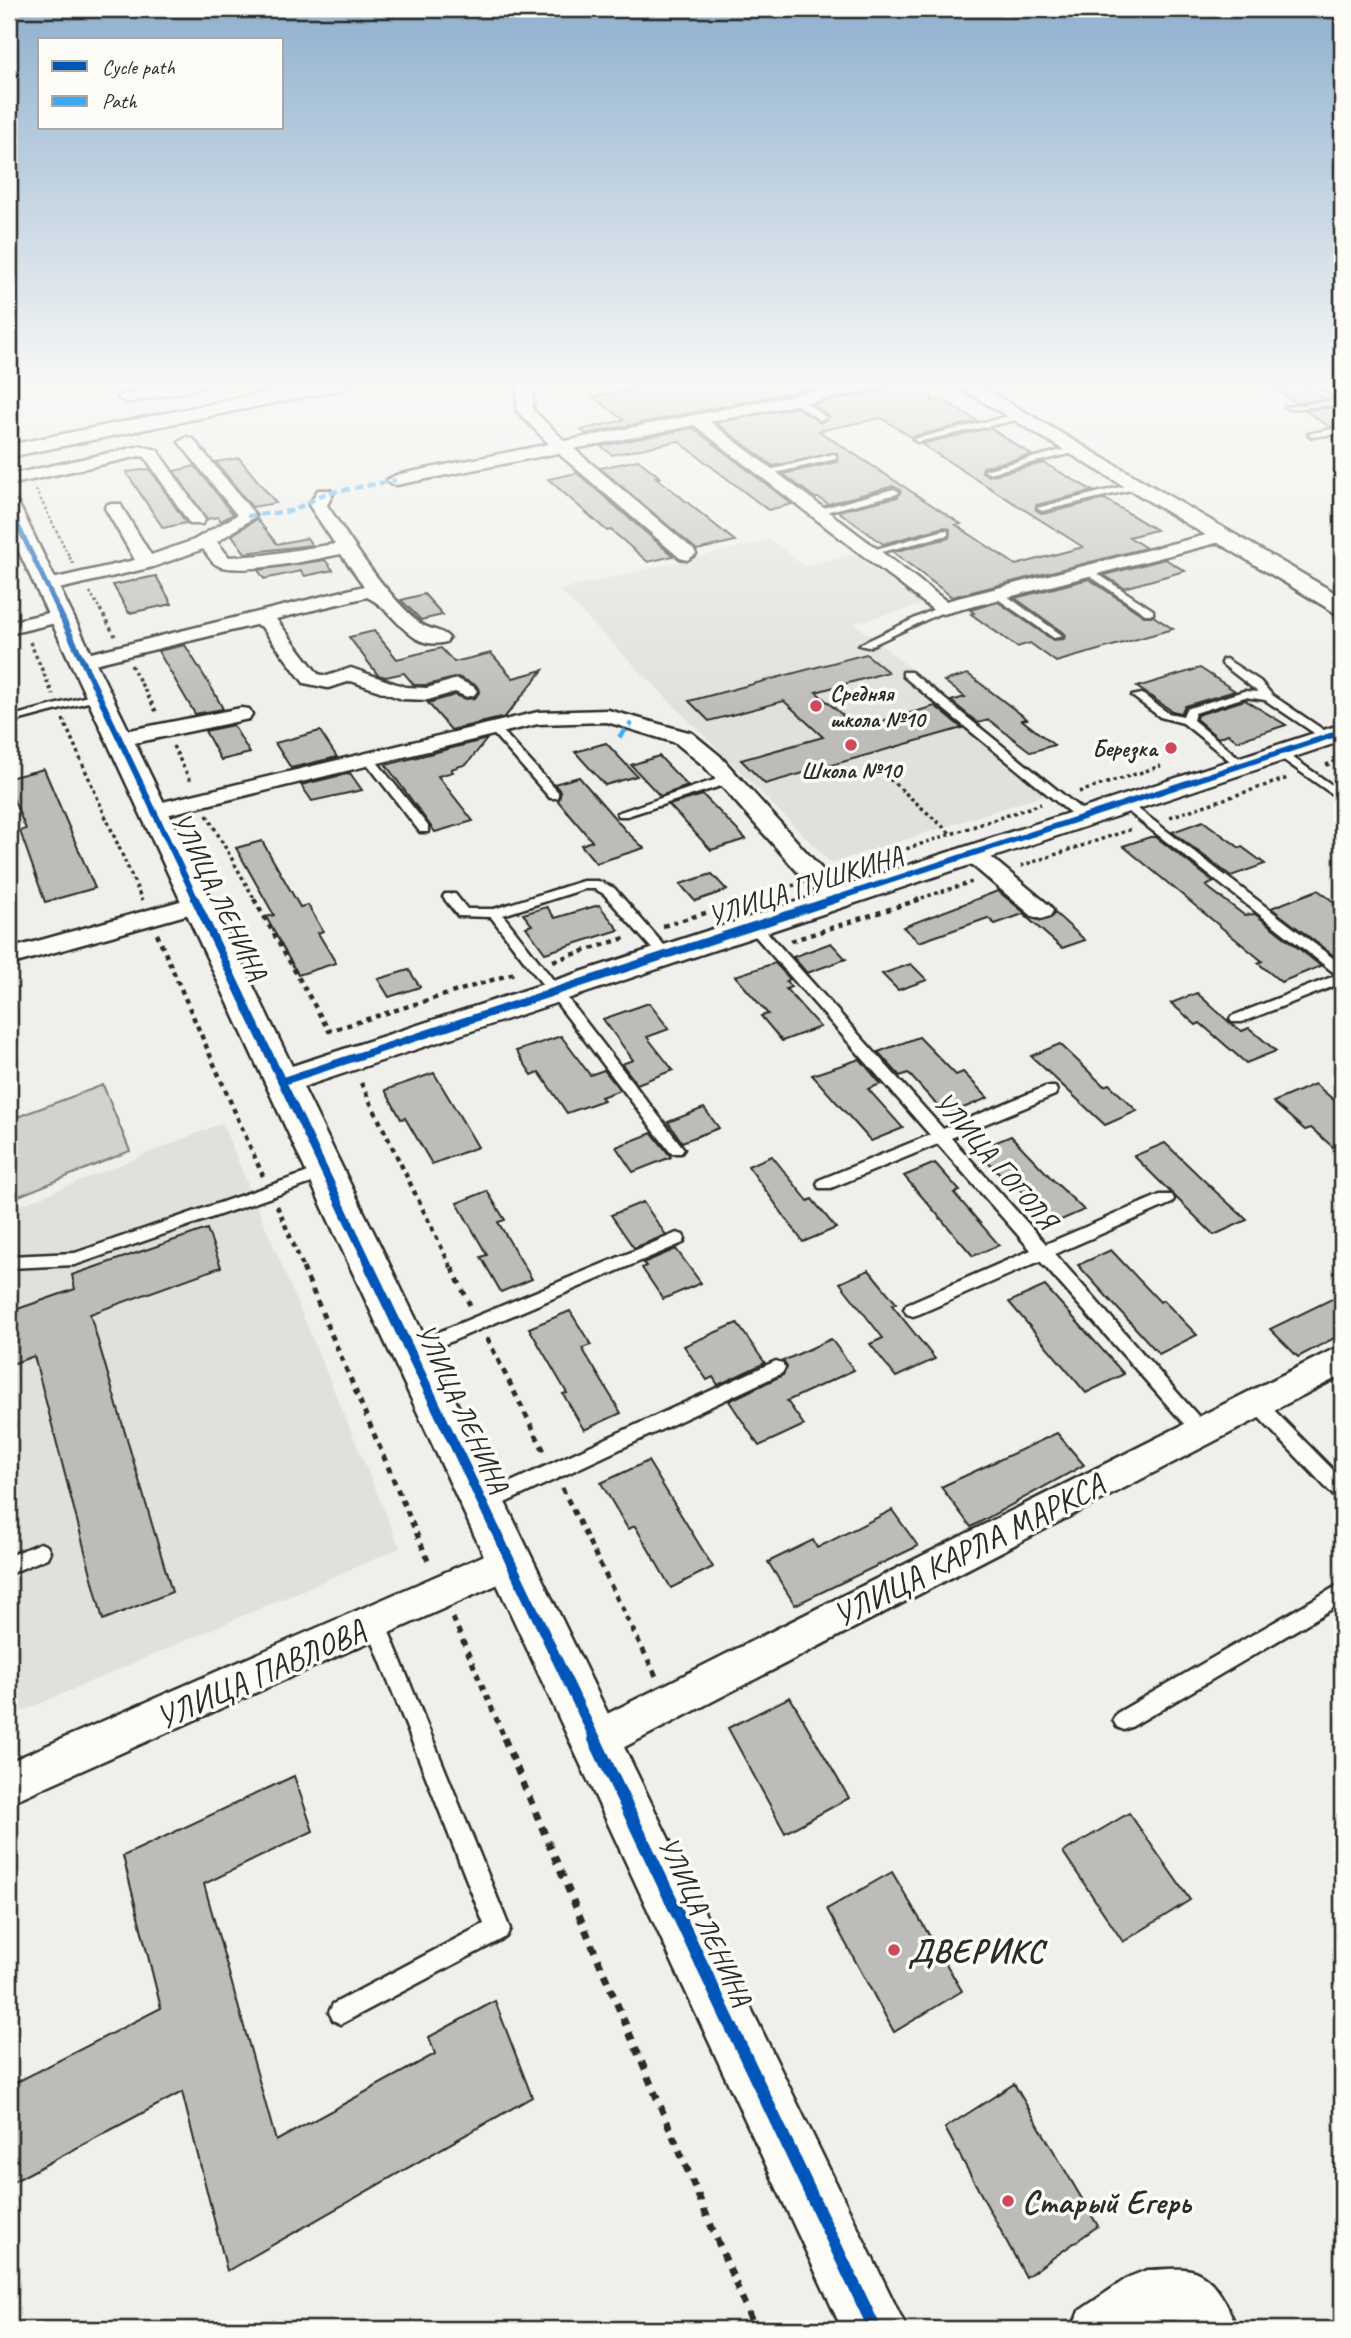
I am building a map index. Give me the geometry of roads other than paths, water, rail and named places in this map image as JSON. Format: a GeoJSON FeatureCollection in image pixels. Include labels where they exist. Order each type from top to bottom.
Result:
{"type":"FeatureCollection","features":[{"type":"Feature","properties":{"kind":"street"},"geometry":{"type":"LineString","coordinates":[[177,492],[196,520]]}},
{"type":"Feature","properties":{"kind":"street"},"geometry":{"type":"LineString","coordinates":[[28,612],[207,541],[247,516],[228,492]]}},
{"type":"Feature","properties":{"kind":"street"},"geometry":{"type":"LineString","coordinates":[[614,492],[687,554]]}},
{"type":"Feature","properties":{"kind":"street"},"geometry":{"type":"LineString","coordinates":[[792,492],[943,608],[1222,536]]}},
{"type":"Feature","properties":{"kind":"street"},"geometry":{"type":"LineString","coordinates":[[1147,492],[1342,607]]}},
{"type":"Feature","properties":{"kind":"street"},"geometry":{"type":"LineString","coordinates":[[324,494],[318,505],[378,593]]}},
{"type":"Feature","properties":{"kind":"street","name":"УЛИЦА ЛЕНИНА"},"geometry":{"type":"LineString","coordinates":[[9,507],[28,612],[90,679],[120,739],[875,2329]]}},
{"type":"Feature","properties":{"kind":"street"},"geometry":{"type":"LineString","coordinates":[[114,508],[146,563]]}},
{"type":"Feature","properties":{"kind":"street"},"geometry":{"type":"LineString","coordinates":[[207,541],[222,561],[235,564],[314,555],[346,547]]}},
{"type":"Feature","properties":{"kind":"street"},"geometry":{"type":"LineString","coordinates":[[90,679],[252,618],[369,591],[382,594],[412,628],[426,638],[439,638]]}},
{"type":"Feature","properties":{"kind":"street"},"geometry":{"type":"LineString","coordinates":[[252,618],[268,622],[310,680],[328,682],[351,674],[402,693],[428,694],[457,685],[467,691]]}},
{"type":"Feature","properties":{"kind":"street"},"geometry":{"type":"LineString","coordinates":[[181,726],[181,716],[204,709],[197,700]]}},
{"type":"Feature","properties":{"kind":"street"},"geometry":{"type":"LineString","coordinates":[[120,739],[241,714]]}},
{"type":"Feature","properties":{"kind":"street"},"geometry":{"type":"LineString","coordinates":[[154,811],[538,718],[608,716],[684,738],[712,761],[726,780],[833,886]]}},
{"type":"Feature","properties":{"kind":"street","name":"УЛИЦА ПУШКИНА"},"geometry":{"type":"LineString","coordinates":[[283,1081],[664,955],[764,936],[833,886],[1072,808],[1125,803],[1230,757],[1337,743]]}},
{"type":"Feature","properties":{"kind":"street"},"geometry":{"type":"LineString","coordinates":[[962,844],[1041,911]]}},
{"type":"Feature","properties":{"kind":"street"},"geometry":{"type":"LineString","coordinates":[[9,957],[198,904]]}},
{"type":"Feature","properties":{"kind":"street","name":"УЛИЦА КАРЛА МАРКСА"},"geometry":{"type":"LineString","coordinates":[[595,1741],[1342,1359]]}},
{"type":"Feature","properties":{"kind":"street","name":"УЛИЦА ПАВЛОВА"},"geometry":{"type":"LineString","coordinates":[[9,1783],[510,1561]]}},
{"type":"Feature","properties":{"kind":"street"},"geometry":{"type":"LineString","coordinates":[[1097,2329],[1147,2295],[1190,2295],[1212,2329]]}},
{"type":"Feature","properties":{"kind":"lane"},"geometry":{"type":"LineString","coordinates":[[817,512],[894,492]]}},
{"type":"Feature","properties":{"kind":"lane"},"geometry":{"type":"LineString","coordinates":[[1042,508],[1110,492]]}},
{"type":"Feature","properties":{"kind":"lane"},"geometry":{"type":"LineString","coordinates":[[870,552],[945,533]]}},
{"type":"Feature","properties":{"kind":"lane"},"geometry":{"type":"LineString","coordinates":[[1087,570],[1149,612]]}},
{"type":"Feature","properties":{"kind":"lane"},"geometry":{"type":"LineString","coordinates":[[996,593],[1058,636]]}},
{"type":"Feature","properties":{"kind":"lane"},"geometry":{"type":"LineString","coordinates":[[864,645],[943,608]]}},
{"type":"Feature","properties":{"kind":"lane"},"geometry":{"type":"LineString","coordinates":[[1226,662],[1256,684],[1268,697],[1337,743]]}},
{"type":"Feature","properties":{"kind":"lane"},"geometry":{"type":"LineString","coordinates":[[907,674],[1072,808]]}},
{"type":"Feature","properties":{"kind":"lane"},"geometry":{"type":"LineString","coordinates":[[9,720],[90,679]]}},
{"type":"Feature","properties":{"kind":"lane"},"geometry":{"type":"LineString","coordinates":[[1187,721],[1189,711],[1244,694],[1268,697]]}},
{"type":"Feature","properties":{"kind":"lane"},"geometry":{"type":"LineString","coordinates":[[1138,696],[1164,715],[1187,721],[1230,757]]}},
{"type":"Feature","properties":{"kind":"lane"},"geometry":{"type":"LineString","coordinates":[[494,728],[554,795]]}},
{"type":"Feature","properties":{"kind":"lane"},"geometry":{"type":"LineString","coordinates":[[1279,752],[1342,797]]}},
{"type":"Feature","properties":{"kind":"lane"},"geometry":{"type":"LineString","coordinates":[[369,759],[424,829]]}},
{"type":"Feature","properties":{"kind":"lane"},"geometry":{"type":"LineString","coordinates":[[623,813],[726,780]]}},
{"type":"Feature","properties":{"kind":"lane"},"geometry":{"type":"LineString","coordinates":[[1125,803],[1342,975],[1237,1019]]}},
{"type":"Feature","properties":{"kind":"lane"},"geometry":{"type":"LineString","coordinates":[[450,897],[463,913],[495,913],[583,885],[598,885],[609,891],[664,955]]}},
{"type":"Feature","properties":{"kind":"lane"},"geometry":{"type":"LineString","coordinates":[[495,913],[676,1149]]}},
{"type":"Feature","properties":{"kind":"lane","name":"УЛИЦА ГОГОЛЯ"},"geometry":{"type":"LineString","coordinates":[[764,936],[1200,1430]]}},
{"type":"Feature","properties":{"kind":"lane"},"geometry":{"type":"LineString","coordinates":[[825,1184],[1050,1091]]}},
{"type":"Feature","properties":{"kind":"lane"},"geometry":{"type":"LineString","coordinates":[[9,1262],[75,1259],[326,1172]]}},
{"type":"Feature","properties":{"kind":"lane"},"geometry":{"type":"LineString","coordinates":[[913,1309],[1166,1199]]}},
{"type":"Feature","properties":{"kind":"lane"},"geometry":{"type":"LineString","coordinates":[[411,1351],[677,1239]]}},
{"type":"Feature","properties":{"kind":"lane"},"geometry":{"type":"LineString","coordinates":[[483,1504],[776,1368]]}},
{"type":"Feature","properties":{"kind":"lane"},"geometry":{"type":"LineString","coordinates":[[1255,1402],[1342,1491]]}},
{"type":"Feature","properties":{"kind":"lane"},"geometry":{"type":"LineString","coordinates":[[9,1564],[40,1552]]}},
{"type":"Feature","properties":{"kind":"lane"},"geometry":{"type":"LineString","coordinates":[[1124,1720],[1342,1592]]}},
{"type":"Feature","properties":{"kind":"lane"},"geometry":{"type":"LineString","coordinates":[[341,2012],[498,1929],[375,1622]]}},
{"type":"Feature","properties":{"kind":"place","name":"Средняя школа №10"},"geometry":{"type":"Point","coordinates":[816,706]}},
{"type":"Feature","properties":{"kind":"place","name":"Школа №10"},"geometry":{"type":"Point","coordinates":[851,745]}},
{"type":"Feature","properties":{"kind":"place","name":"Березка"},"geometry":{"type":"Point","coordinates":[1171,748]}},
{"type":"Feature","properties":{"kind":"place","name":"ДВЕРИКС"},"geometry":{"type":"Point","coordinates":[894,1950]}},
{"type":"Feature","properties":{"kind":"place","name":"Старый Егерь"},"geometry":{"type":"Point","coordinates":[1008,2201]}}]}
